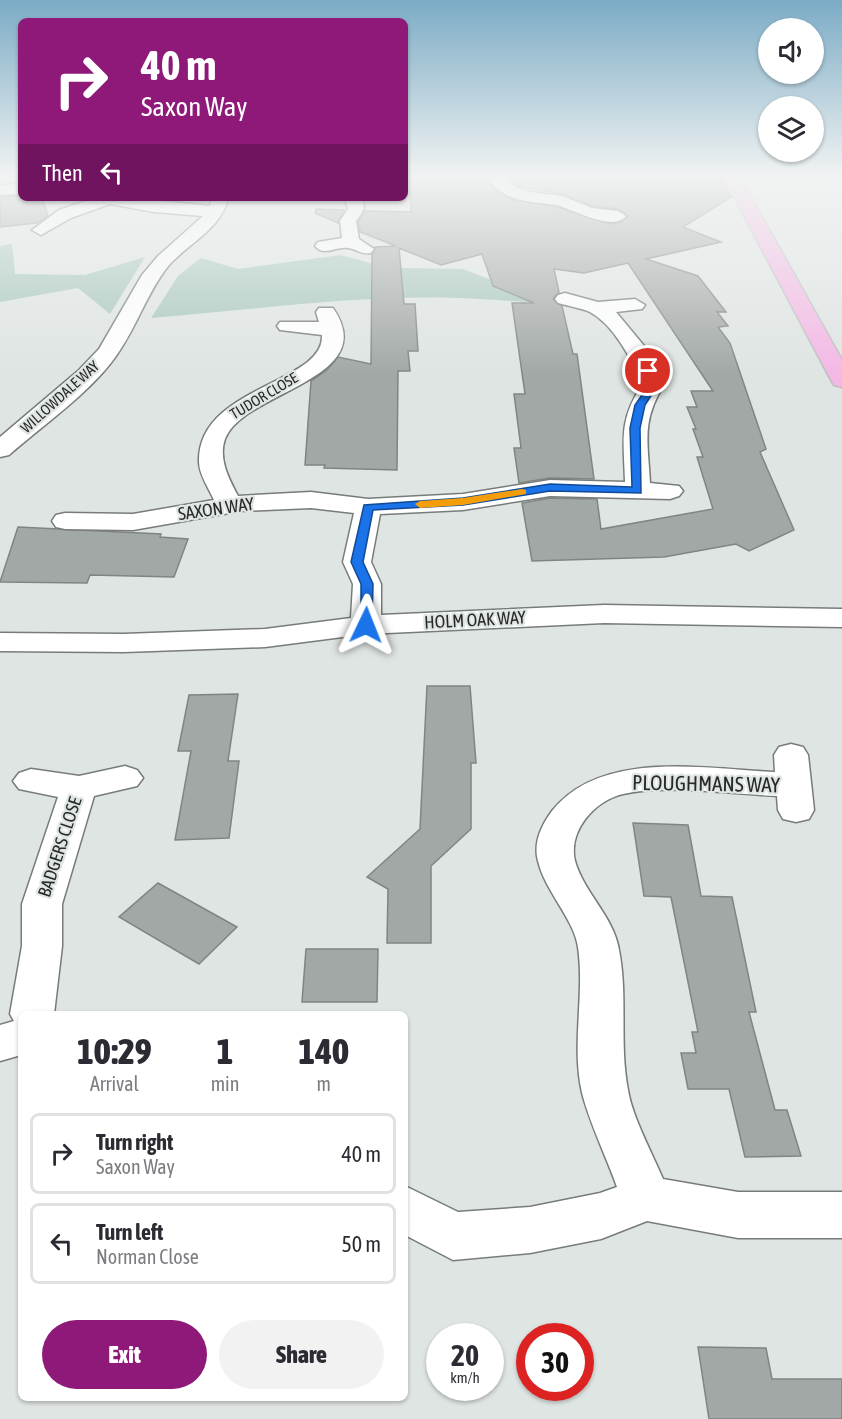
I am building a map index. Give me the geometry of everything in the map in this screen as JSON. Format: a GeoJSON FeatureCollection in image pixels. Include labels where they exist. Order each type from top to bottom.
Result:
{"type":"FeatureCollection","features":[{"type":"Feature","properties":{"kind":"main road"},"geometry":{"type":"LineString","coordinates":[[767,242],[842,380]]}},
{"type":"Feature","properties":{"kind":"street","name":"WILLOWDALE WAY"},"geometry":{"type":"LineString","coordinates":[[0,450],[100,361],[120,336],[157,270],[183,242]]}},
{"type":"Feature","properties":{"kind":"street"},"geometry":{"type":"LineString","coordinates":[[324,246],[358,245],[357,242]]}},
{"type":"Feature","properties":{"kind":"street"},"geometry":{"type":"LineString","coordinates":[[565,299],[597,308],[609,317],[643,358],[653,385],[640,405],[635,428],[638,490]]}},
{"type":"Feature","properties":{"kind":"street"},"geometry":{"type":"LineString","coordinates":[[597,308],[635,304]]}},
{"type":"Feature","properties":{"kind":"street","name":"TUDOR CLOSE"},"geometry":{"type":"LineString","coordinates":[[230,505],[212,464],[212,441],[224,420],[237,410],[278,390],[315,366],[330,350],[333,338],[328,320],[287,326]]}},
{"type":"Feature","properties":{"kind":"street","name":"SAXON WAY"},"geometry":{"type":"LineString","coordinates":[[64,521],[133,522],[230,505],[311,500],[368,507],[463,502],[550,488],[670,491]]}},
{"type":"Feature","properties":{"kind":"street"},"geometry":{"type":"LineString","coordinates":[[366,625],[367,584],[357,562],[368,507]]}},
{"type":"Feature","properties":{"kind":"street","name":"HOLM OAK WAY"},"geometry":{"type":"LineString","coordinates":[[0,642],[124,643],[265,638],[366,625],[604,614],[842,618]]}},
{"type":"Feature","properties":{"kind":"street","name":"BADGERS CLOSE"},"geometry":{"type":"LineString","coordinates":[[31,781],[79,788],[125,778]]}},
{"type":"Feature","properties":{"kind":"street","name":"PLOUGHMANS WAY"},"geometry":{"type":"LineString","coordinates":[[646,1198],[605,1092],[600,1040],[603,975],[597,938],[572,897],[556,860],[557,831],[578,803],[615,783],[670,779],[793,783]]}},
{"type":"Feature","properties":{"kind":"street","name":"BADGERS CLOSE"},"geometry":{"type":"LineString","coordinates":[[32,1011],[42,946],[42,904],[79,788]]}},
{"type":"Feature","properties":{"kind":"street"},"geometry":{"type":"LineString","coordinates":[[0,1043],[18,1038]]}},
{"type":"Feature","properties":{"kind":"street"},"geometry":{"type":"LineString","coordinates":[[408,1211],[453,1236],[540,1228],[601,1216],[646,1198],[738,1215],[842,1215]]}},
{"type":"Feature","properties":{"kind":"green space"},"geometry":{"type":"Polygon","coordinates":[[[12,244],[15,274],[85,275],[145,257],[110,314],[78,288],[0,302],[0,246],[12,244]]]}},
{"type":"Feature","properties":{"kind":"green space"},"geometry":{"type":"Polygon","coordinates":[[[341,255],[373,264],[401,268],[463,269],[517,290],[539,303],[457,298],[380,299],[151,318],[178,276],[201,258],[238,269],[341,255]]]}},
{"type":"Feature","properties":{"kind":"building"},"geometry":{"type":"Polygon","coordinates":[[[386,242],[720,242],[646,259],[698,276],[726,312],[717,312],[728,326],[718,327],[730,343],[766,449],[760,452],[794,530],[749,551],[736,544],[664,557],[532,561],[522,503],[550,498],[597,499],[601,529],[713,509],[697,457],[703,457],[693,429],[696,429],[687,407],[697,407],[691,391],[713,391],[628,263],[584,273],[554,269],[559,292],[553,299],[562,306],[573,354],[577,354],[594,479],[550,478],[519,483],[514,448],[521,448],[514,394],[525,394],[512,303],[534,303],[493,286],[482,254],[441,265],[399,248],[404,304],[415,304],[418,351],[408,351],[410,371],[398,371],[397,470],[324,468],[325,465],[305,465],[311,381],[327,370],[338,357],[371,364],[372,255],[375,247],[396,246],[386,242]]]}},
{"type":"Feature","properties":{"kind":"building"},"geometry":{"type":"Polygon","coordinates":[[[18,527],[161,534],[160,537],[188,539],[174,577],[90,575],[87,583],[0,582],[18,527]]]}},
{"type":"Feature","properties":{"kind":"building"},"geometry":{"type":"Polygon","coordinates":[[[427,686],[470,686],[476,763],[471,763],[471,829],[431,866],[431,943],[387,943],[388,889],[367,877],[420,829],[427,686]]]}},
{"type":"Feature","properties":{"kind":"building"},"geometry":{"type":"Polygon","coordinates":[[[238,694],[228,761],[239,761],[229,838],[175,840],[191,751],[178,751],[189,695],[238,694]]]}},
{"type":"Feature","properties":{"kind":"building"},"geometry":{"type":"Polygon","coordinates":[[[633,823],[688,825],[701,896],[732,897],[756,1012],[749,1012],[775,1110],[787,1110],[801,1156],[745,1157],[729,1089],[688,1089],[681,1053],[696,1053],[692,1032],[698,1032],[671,897],[644,896],[633,823]]]}},
{"type":"Feature","properties":{"kind":"building"},"geometry":{"type":"Polygon","coordinates":[[[158,883],[237,927],[199,964],[119,917],[158,883]]]}},
{"type":"Feature","properties":{"kind":"building"},"geometry":{"type":"Polygon","coordinates":[[[306,949],[378,949],[377,1002],[302,1002],[306,949]]]}},
{"type":"Feature","properties":{"kind":"building"},"geometry":{"type":"Polygon","coordinates":[[[698,1347],[766,1348],[772,1379],[842,1379],[842,1419],[709,1419],[698,1347]]]}},
{"type":"Feature","properties":{"kind":"slow traffic"},"geometry":{"type":"LineString","coordinates":[[420,504],[463,502],[522,492]]}},
{"type":"Feature","properties":{"kind":"route"},"geometry":{"type":"LineString","coordinates":[[366,625],[367,584],[357,562],[368,507],[463,502],[550,488],[638,490],[635,428],[640,405],[653,385],[648,371]]}}]}
